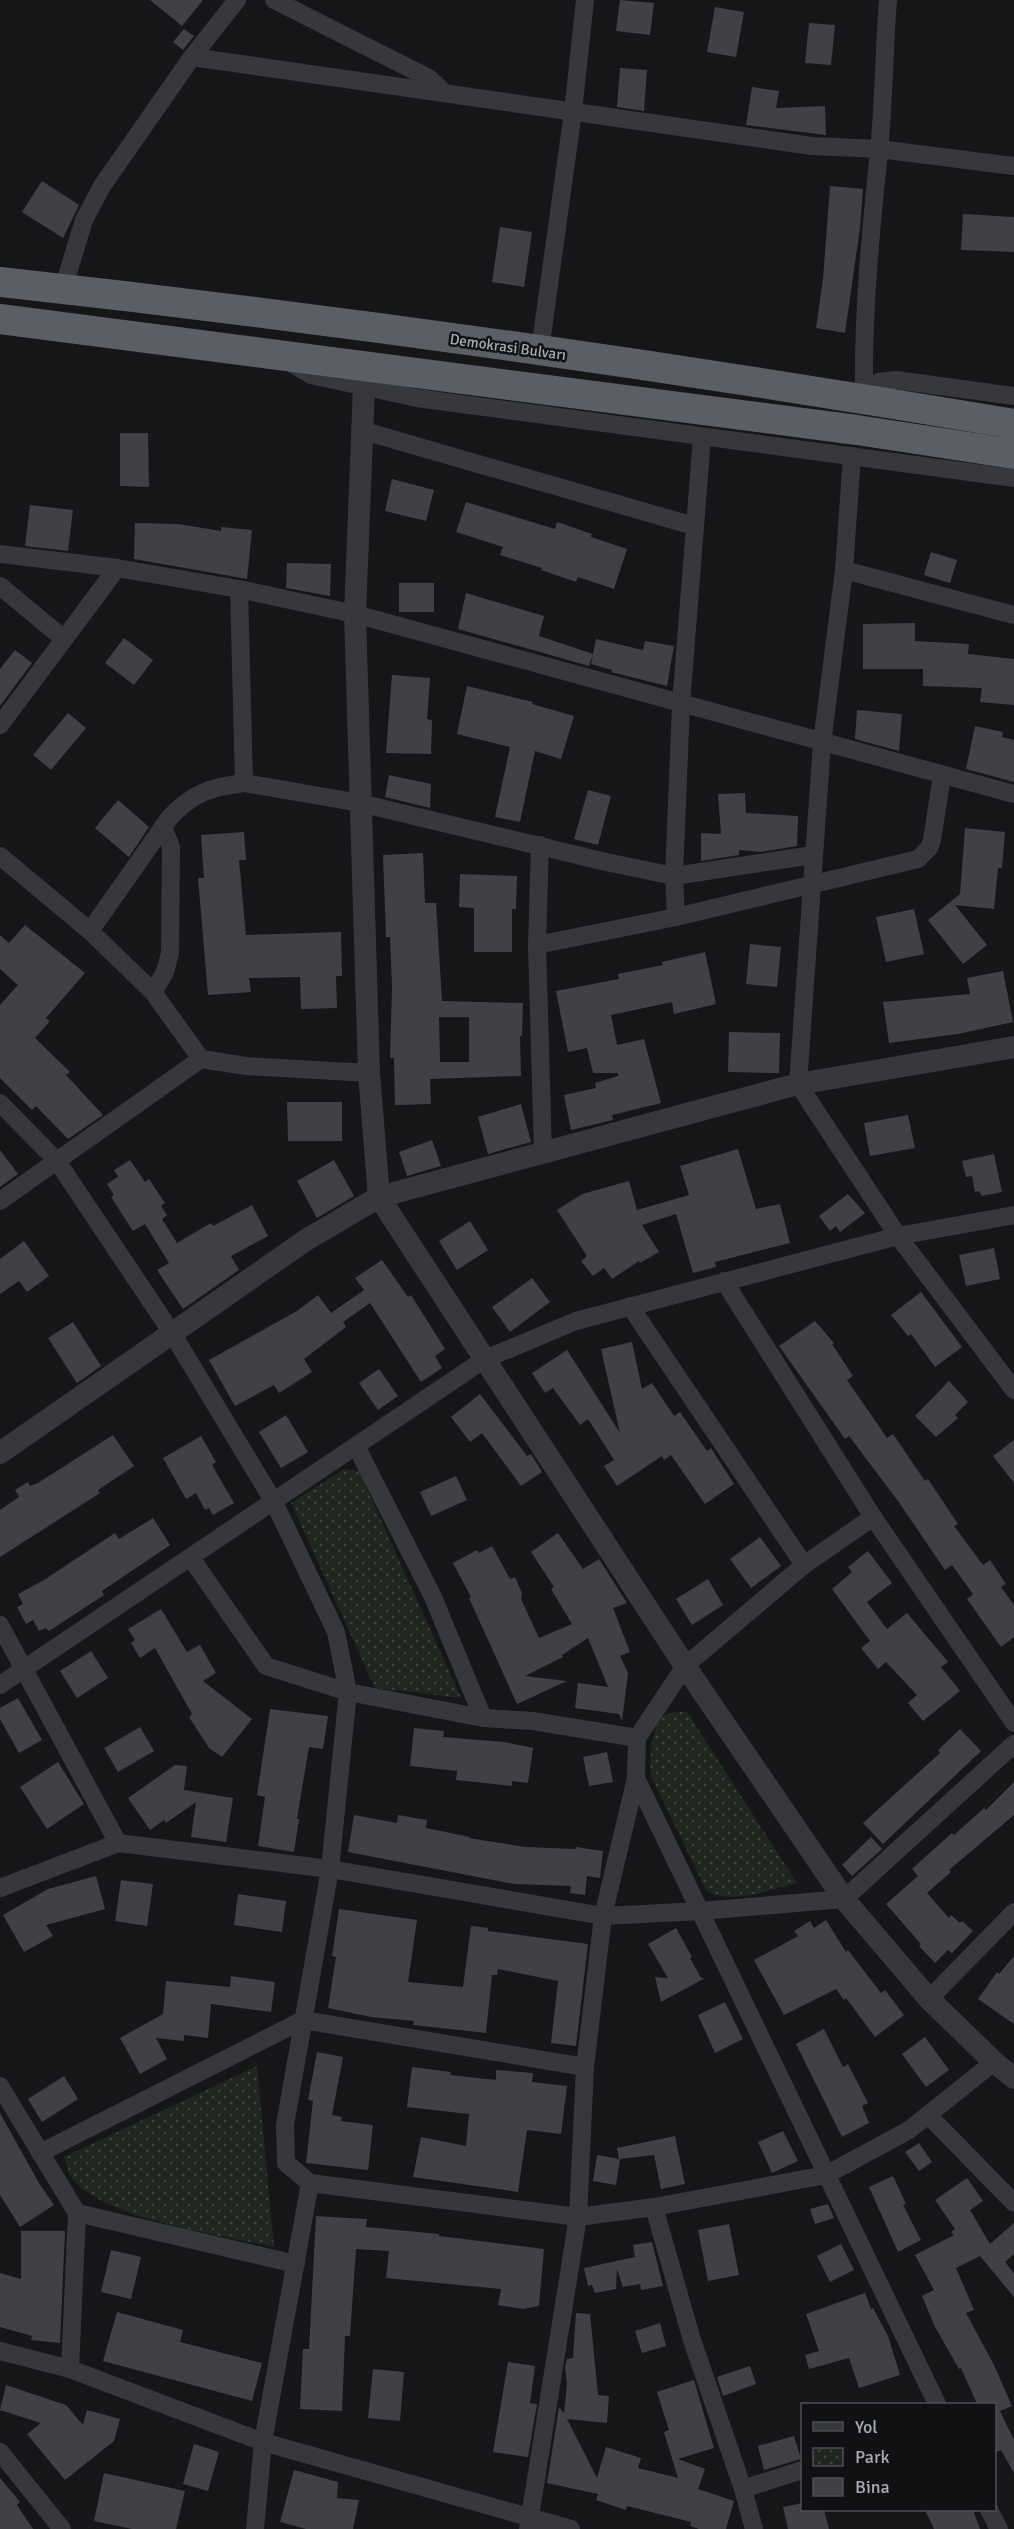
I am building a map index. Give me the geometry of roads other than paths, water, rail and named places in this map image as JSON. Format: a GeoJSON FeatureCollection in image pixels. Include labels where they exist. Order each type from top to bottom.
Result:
{"type":"FeatureCollection","features":[{"type":"Feature","properties":{"kind":"highway","name":"Demokrasi Bulvarı"},"geometry":{"type":"LineString","coordinates":[[0,282],[856,392],[1014,424]]}},
{"type":"Feature","properties":{"kind":"highway"},"geometry":{"type":"LineString","coordinates":[[0,319],[857,430],[1014,454]]}},
{"type":"Feature","properties":{"kind":"street"},"geometry":{"type":"LineString","coordinates":[[63,289],[84,220],[102,186],[192,57],[237,0]]}},
{"type":"Feature","properties":{"kind":"street"},"geometry":{"type":"LineString","coordinates":[[274,0],[429,78],[443,91]]}},
{"type":"Feature","properties":{"kind":"street"},"geometry":{"type":"LineString","coordinates":[[540,350],[573,112],[585,0]]}},
{"type":"Feature","properties":{"kind":"street"},"geometry":{"type":"LineString","coordinates":[[888,0],[879,149],[856,392],[896,380],[1014,396]]}},
{"type":"Feature","properties":{"kind":"street"},"geometry":{"type":"LineString","coordinates":[[192,57],[443,91],[812,146],[879,149],[1014,166]]}},
{"type":"Feature","properties":{"kind":"street"},"geometry":{"type":"LineString","coordinates":[[283,356],[311,375],[440,402],[1014,478]]}},
{"type":"Feature","properties":{"kind":"street"},"geometry":{"type":"LineString","coordinates":[[364,387],[364,431],[354,614],[369,1073],[379,1197],[685,1666],[844,1899],[929,1999],[994,2062],[1014,2078]]}},
{"type":"Feature","properties":{"kind":"street"},"geometry":{"type":"LineString","coordinates":[[364,431],[694,526]]}},
{"type":"Feature","properties":{"kind":"street"},"geometry":{"type":"LineString","coordinates":[[676,917],[674,876],[681,705],[702,437]]}},
{"type":"Feature","properties":{"kind":"street"},"geometry":{"type":"LineString","coordinates":[[852,456],[844,570],[822,743],[798,1084],[898,1236],[1014,1390]]}},
{"type":"Feature","properties":{"kind":"street"},"geometry":{"type":"LineString","coordinates":[[0,554],[117,568],[239,589],[354,614],[1014,794]]}},
{"type":"Feature","properties":{"kind":"street"},"geometry":{"type":"LineString","coordinates":[[0,725],[117,568]]}},
{"type":"Feature","properties":{"kind":"street"},"geometry":{"type":"LineString","coordinates":[[844,570],[1014,615]]}},
{"type":"Feature","properties":{"kind":"street"},"geometry":{"type":"LineString","coordinates":[[0,586],[64,639]]}},
{"type":"Feature","properties":{"kind":"street"},"geometry":{"type":"LineString","coordinates":[[239,589],[244,783]]}},
{"type":"Feature","properties":{"kind":"street"},"geometry":{"type":"LineString","coordinates":[[537,945],[676,917],[910,862],[926,854],[932,840],[942,776]]}},
{"type":"Feature","properties":{"kind":"street"},"geometry":{"type":"LineString","coordinates":[[90,931],[163,827],[183,803],[197,794],[244,783],[360,803],[674,876],[813,855]]}},
{"type":"Feature","properties":{"kind":"street"},"geometry":{"type":"LineString","coordinates":[[153,992],[165,972],[170,953],[171,847],[163,827]]}},
{"type":"Feature","properties":{"kind":"street"},"geometry":{"type":"LineString","coordinates":[[540,845],[537,945],[543,1153]]}},
{"type":"Feature","properties":{"kind":"street"},"geometry":{"type":"LineString","coordinates":[[4,867],[90,931],[153,992],[201,1059]]}},
{"type":"Feature","properties":{"kind":"street"},"geometry":{"type":"LineString","coordinates":[[0,1453],[306,1240],[379,1197],[798,1084],[1014,1047]]}},
{"type":"Feature","properties":{"kind":"street"},"geometry":{"type":"LineString","coordinates":[[0,1201],[201,1059],[246,1066],[369,1073]]}},
{"type":"Feature","properties":{"kind":"street"},"geometry":{"type":"LineString","coordinates":[[0,1103],[57,1161],[171,1333],[274,1502],[336,1632],[348,1692],[330,1869],[285,2125],[286,2163],[310,2183],[578,2217],[654,2207],[826,2175],[909,2130],[994,2062]]}},
{"type":"Feature","properties":{"kind":"street"},"geometry":{"type":"LineString","coordinates":[[0,1685],[485,1359],[576,1321],[630,1306],[898,1236],[1014,1215]]}},
{"type":"Feature","properties":{"kind":"street"},"geometry":{"type":"LineString","coordinates":[[724,1281],[873,1516],[1014,1723]]}},
{"type":"Feature","properties":{"kind":"street"},"geometry":{"type":"LineString","coordinates":[[630,1306],[804,1565]]}},
{"type":"Feature","properties":{"kind":"street"},"geometry":{"type":"LineString","coordinates":[[356,1446],[433,1597],[483,1718]]}},
{"type":"Feature","properties":{"kind":"street"},"geometry":{"type":"LineString","coordinates":[[528,2523],[578,2217],[585,2067],[603,1916],[636,1778],[637,1738],[685,1666],[804,1565],[873,1516]]}},
{"type":"Feature","properties":{"kind":"street"},"geometry":{"type":"LineString","coordinates":[[191,1558],[266,1666],[348,1692],[483,1718],[533,1721],[637,1738]]}},
{"type":"Feature","properties":{"kind":"street"},"geometry":{"type":"LineString","coordinates":[[0,1625],[118,1843]]}},
{"type":"Feature","properties":{"kind":"street"},"geometry":{"type":"LineString","coordinates":[[0,1888],[118,1843],[330,1869],[603,1916],[701,1911],[844,1899],[1014,1744]]}},
{"type":"Feature","properties":{"kind":"street"},"geometry":{"type":"LineString","coordinates":[[636,1778],[937,2403]]}},
{"type":"Feature","properties":{"kind":"street"},"geometry":{"type":"LineString","coordinates":[[929,1999],[1014,1912]]}},
{"type":"Feature","properties":{"kind":"street"},"geometry":{"type":"LineString","coordinates":[[40,2153],[303,2020],[585,2067]]}},
{"type":"Feature","properties":{"kind":"street"},"geometry":{"type":"LineString","coordinates":[[0,2086],[77,2213],[70,2369]]}},
{"type":"Feature","properties":{"kind":"street"},"geometry":{"type":"LineString","coordinates":[[928,2115],[1014,2203]]}},
{"type":"Feature","properties":{"kind":"street"},"geometry":{"type":"LineString","coordinates":[[255,2529],[263,2442],[310,2183]]}},
{"type":"Feature","properties":{"kind":"street"},"geometry":{"type":"LineString","coordinates":[[654,2207],[691,2337],[743,2489],[754,2529]]}},
{"type":"Feature","properties":{"kind":"street"},"geometry":{"type":"LineString","coordinates":[[77,2213],[297,2264]]}},
{"type":"Feature","properties":{"kind":"street"},"geometry":{"type":"LineString","coordinates":[[0,2351],[70,2369],[263,2442],[528,2523],[571,2529]]}},
{"type":"Feature","properties":{"kind":"street"},"geometry":{"type":"LineString","coordinates":[[0,2452],[62,2529]]}},
{"type":"Feature","properties":{"kind":"street"},"geometry":{"type":"LineString","coordinates":[[743,2489],[801,2470]]}},
{"type":"Feature","properties":{"kind":"street"},"geometry":{"type":"LineString","coordinates":[[990,2511],[999,2529]]}}]}
